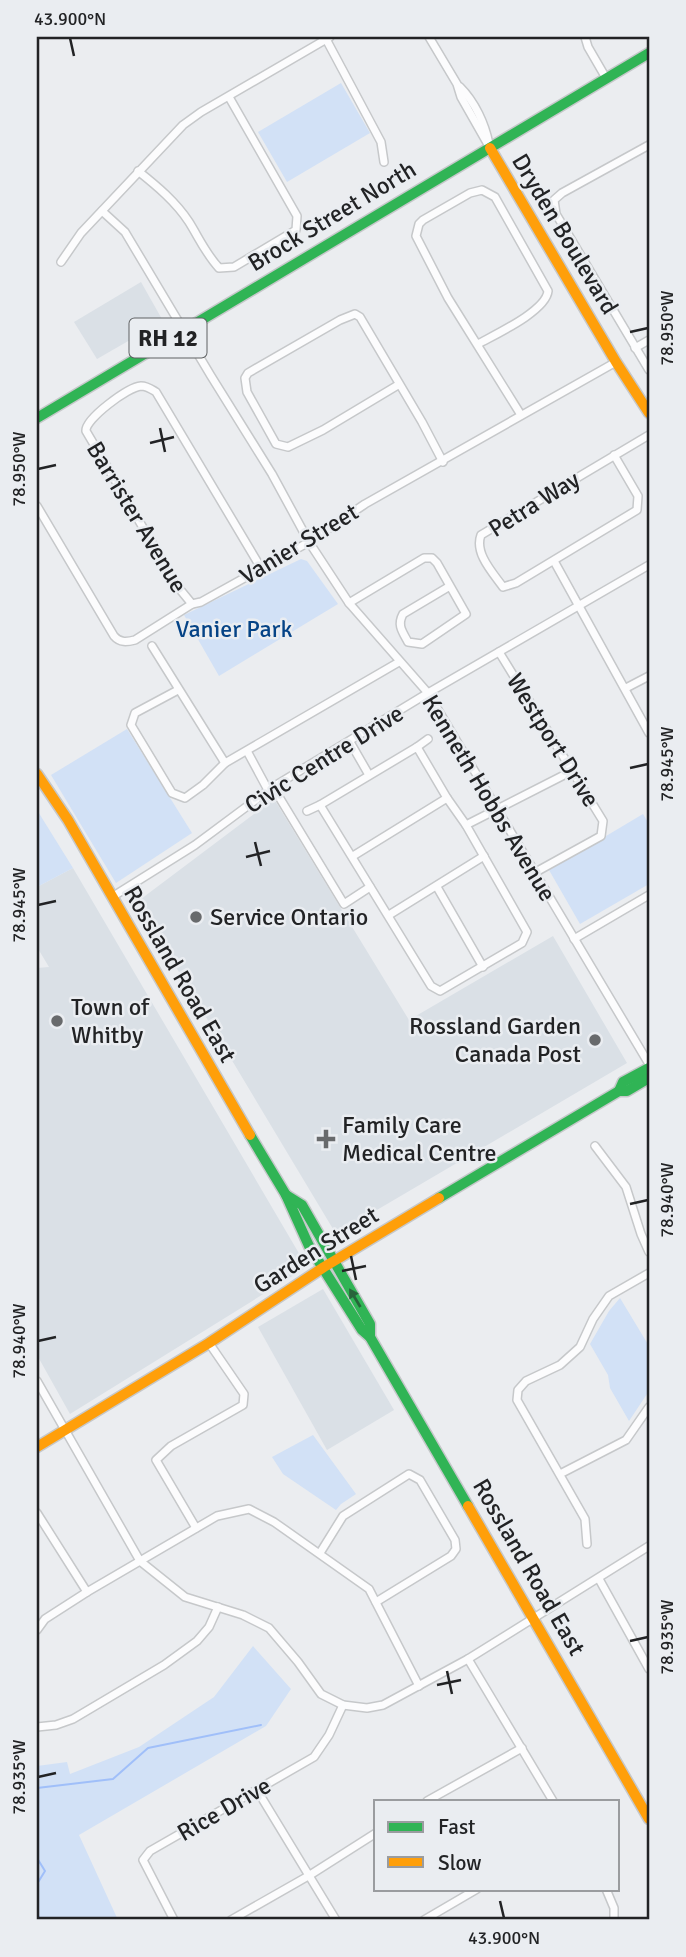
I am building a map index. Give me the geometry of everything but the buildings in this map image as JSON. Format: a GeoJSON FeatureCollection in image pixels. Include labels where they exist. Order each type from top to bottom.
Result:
{"type":"FeatureCollection","features":[{"type":"Feature","properties":{"kind":"main road","name":"Brock Street North"},"geometry":{"type":"LineString","coordinates":[[37,418],[649,53]]}},
{"type":"Feature","properties":{"kind":"main road","name":"Dryden Boulevard"},"geometry":{"type":"LineString","coordinates":[[489,148],[649,413]]}},
{"type":"Feature","properties":{"kind":"main road","name":"Rossland Road East"},"geometry":{"type":"LineString","coordinates":[[37,774],[68,820],[286,1195],[291,1211],[328,1264],[362,1330],[370,1337],[649,1819]]}},
{"type":"Feature","properties":{"kind":"main road","name":"Garden Street"},"geometry":{"type":"LineString","coordinates":[[37,1447],[209,1343],[328,1264],[619,1091],[624,1082],[649,1066]]}},
{"type":"Feature","properties":{"kind":"main road","name":"Garden Street"},"geometry":{"type":"LineString","coordinates":[[619,1091],[627,1091],[649,1079]]}},
{"type":"Feature","properties":{"kind":"street"},"geometry":{"type":"LineString","coordinates":[[429,37],[457,84],[461,97],[489,148]]}},
{"type":"Feature","properties":{"kind":"street"},"geometry":{"type":"LineString","coordinates":[[585,37],[606,78]]}},
{"type":"Feature","properties":{"kind":"street"},"geometry":{"type":"LineString","coordinates":[[61,262],[81,233],[183,125],[328,38],[381,142],[384,162]]}},
{"type":"Feature","properties":{"kind":"street"},"geometry":{"type":"LineString","coordinates":[[138,172],[160,188],[188,221],[208,257],[219,268],[234,267],[296,230],[297,216],[229,97]]}},
{"type":"Feature","properties":{"kind":"street"},"geometry":{"type":"LineString","coordinates":[[649,145],[562,192],[554,200],[556,214],[649,370]]}},
{"type":"Feature","properties":{"kind":"street"},"geometry":{"type":"LineString","coordinates":[[478,344],[538,308],[547,298],[548,291],[495,197],[482,190],[470,193],[423,220],[416,236],[448,298],[521,415]]}},
{"type":"Feature","properties":{"kind":"street","name":"Kenneth Hobbs Avenue"},"geometry":{"type":"LineString","coordinates":[[102,211],[125,232],[272,474],[309,542],[349,603],[428,693],[649,1066]]}},
{"type":"Feature","properties":{"kind":"street"},"geometry":{"type":"LineString","coordinates":[[398,385],[323,430],[288,447],[276,444],[247,392],[245,378],[248,373],[355,314],[360,317],[443,462]]}},
{"type":"Feature","properties":{"kind":"street"},"geometry":{"type":"LineString","coordinates":[[635,348],[649,340]]}},
{"type":"Feature","properties":{"kind":"street","name":"Vanier Street"},"geometry":{"type":"LineString","coordinates":[[37,506],[117,640],[129,642],[192,604],[201,602],[309,542],[365,504],[616,362]]}},
{"type":"Feature","properties":{"kind":"street","name":"Barrister Avenue"},"geometry":{"type":"LineString","coordinates":[[192,604],[171,576],[88,438],[85,427],[98,412],[134,388],[144,387],[156,393],[261,568]]}},
{"type":"Feature","properties":{"kind":"street","name":"Petra Way"},"geometry":{"type":"LineString","coordinates":[[614,455],[638,496],[637,510],[516,583],[503,587],[482,555],[479,541],[481,535],[614,455],[649,435]]}},
{"type":"Feature","properties":{"kind":"street"},"geometry":{"type":"LineString","coordinates":[[349,603],[424,558],[432,558],[437,563],[466,614],[422,644],[408,642],[401,629],[403,614],[450,586]]}},
{"type":"Feature","properties":{"kind":"street"},"geometry":{"type":"LineString","coordinates":[[554,561],[649,733]]}},
{"type":"Feature","properties":{"kind":"street","name":"Civic Centre Drive"},"geometry":{"type":"LineString","coordinates":[[112,897],[195,845],[271,789],[428,693],[649,565]]}},
{"type":"Feature","properties":{"kind":"street"},"geometry":{"type":"LineString","coordinates":[[152,646],[225,763]]}},
{"type":"Feature","properties":{"kind":"street","name":"Westport Drive"},"geometry":{"type":"LineString","coordinates":[[499,652],[603,821],[601,836],[534,873]]}},
{"type":"Feature","properties":{"kind":"street"},"geometry":{"type":"LineString","coordinates":[[178,690],[135,713],[131,725],[172,793],[185,798],[225,763],[399,662]]}},
{"type":"Feature","properties":{"kind":"street"},"geometry":{"type":"LineString","coordinates":[[626,688],[649,676]]}},
{"type":"Feature","properties":{"kind":"street"},"geometry":{"type":"LineString","coordinates":[[307,811],[428,739]]}},
{"type":"Feature","properties":{"kind":"street"},"geometry":{"type":"LineString","coordinates":[[350,742],[369,775]]}},
{"type":"Feature","properties":{"kind":"street"},"geometry":{"type":"LineString","coordinates":[[320,805],[435,990],[446,989],[483,967],[522,943],[527,932],[466,825],[417,747]]}},
{"type":"Feature","properties":{"kind":"street"},"geometry":{"type":"LineString","coordinates":[[247,751],[344,904],[370,887]]}},
{"type":"Feature","properties":{"kind":"street"},"geometry":{"type":"LineString","coordinates":[[466,825],[572,771]]}},
{"type":"Feature","properties":{"kind":"street"},"geometry":{"type":"LineString","coordinates":[[353,856],[447,798]]}},
{"type":"Feature","properties":{"kind":"street"},"geometry":{"type":"LineString","coordinates":[[389,915],[484,856]]}},
{"type":"Feature","properties":{"kind":"street"},"geometry":{"type":"LineString","coordinates":[[437,887],[483,967]]}},
{"type":"Feature","properties":{"kind":"street"},"geometry":{"type":"LineString","coordinates":[[575,939],[649,895]]}},
{"type":"Feature","properties":{"kind":"street"},"geometry":{"type":"LineString","coordinates":[[594,1146],[626,1188],[649,1252]]}},
{"type":"Feature","properties":{"kind":"street"},"geometry":{"type":"LineString","coordinates":[[587,1544],[586,1519],[517,1400],[518,1390],[526,1381],[561,1365],[580,1347],[593,1319],[609,1296],[649,1273]]}},
{"type":"Feature","properties":{"kind":"street"},"geometry":{"type":"LineString","coordinates":[[197,1528],[156,1460],[171,1446],[243,1405],[243,1394],[209,1343]]}},
{"type":"Feature","properties":{"kind":"street"},"geometry":{"type":"LineString","coordinates":[[37,1381],[141,1561],[185,1597],[243,1615],[269,1628],[321,1694],[343,1704],[367,1708],[383,1705],[535,1619],[649,1546]]}},
{"type":"Feature","properties":{"kind":"street"},"geometry":{"type":"LineString","coordinates":[[560,1474],[626,1440],[649,1407]]}},
{"type":"Feature","properties":{"kind":"street"},"geometry":{"type":"LineString","coordinates":[[320,1553],[343,1516],[409,1474],[420,1480],[455,1540],[456,1549],[451,1556],[376,1602]]}},
{"type":"Feature","properties":{"kind":"street"},"geometry":{"type":"LineString","coordinates":[[37,1630],[46,1619],[87,1591],[217,1516],[249,1509],[274,1522],[369,1589],[419,1686]]}},
{"type":"Feature","properties":{"kind":"street"},"geometry":{"type":"LineString","coordinates":[[37,1513],[87,1591]]}},
{"type":"Feature","properties":{"kind":"street"},"geometry":{"type":"LineString","coordinates":[[599,1579],[649,1669]]}},
{"type":"Feature","properties":{"kind":"street"},"geometry":{"type":"LineString","coordinates":[[37,1727],[56,1725],[73,1718],[164,1665],[197,1642],[209,1627],[218,1607]]}},
{"type":"Feature","properties":{"kind":"street"},"geometry":{"type":"LineString","coordinates":[[468,1659],[552,1800]]}},
{"type":"Feature","properties":{"kind":"street","name":"Rice Drive"},"geometry":{"type":"LineString","coordinates":[[174,1920],[143,1860],[150,1851],[314,1757],[343,1704]]}},
{"type":"Feature","properties":{"kind":"street"},"geometry":{"type":"LineString","coordinates":[[429,1800],[522,1748]]}},
{"type":"Feature","properties":{"kind":"street"},"geometry":{"type":"LineString","coordinates":[[257,1790],[337,1920]]}},
{"type":"Feature","properties":{"kind":"street"},"geometry":{"type":"LineString","coordinates":[[231,1920],[374,1834]]}},
{"type":"Feature","properties":{"kind":"street"},"geometry":{"type":"LineString","coordinates":[[424,1920],[475,1890]]}},
{"type":"Feature","properties":{"kind":"street"},"geometry":{"type":"LineString","coordinates":[[606,1890],[614,1908],[614,1920]]}},
{"type":"Feature","properties":{"kind":"shaded area"},"geometry":{"type":"Polygon","coordinates":[[[141,282],[163,321],[97,359],[74,322],[141,282]]]}},
{"type":"Feature","properties":{"kind":"shaded area"},"geometry":{"type":"Polygon","coordinates":[[[274,799],[409,1020],[553,936],[627,1063],[336,1234],[137,902],[274,799]]]}},
{"type":"Feature","properties":{"kind":"shaded area"},"geometry":{"type":"Polygon","coordinates":[[[73,868],[307,1267],[70,1414],[37,1355],[37,968],[49,967],[37,947],[37,887],[73,868]]]}},
{"type":"Feature","properties":{"kind":"shaded area"},"geometry":{"type":"Polygon","coordinates":[[[323,1289],[394,1410],[327,1450],[258,1327],[323,1289]]]}},
{"type":"Feature","properties":{"kind":"green space"},"geometry":{"type":"Polygon","coordinates":[[[341,83],[370,133],[287,182],[258,132],[341,83]]]}},
{"type":"Feature","properties":{"kind":"green space","name":"Vanier Park"},"geometry":{"type":"Polygon","coordinates":[[[301,559],[307,561],[338,604],[219,676],[184,615],[301,559]]]}},
{"type":"Feature","properties":{"kind":"green space"},"geometry":{"type":"Polygon","coordinates":[[[127,729],[192,833],[116,883],[51,775],[127,729]]]}},
{"type":"Feature","properties":{"kind":"green space"},"geometry":{"type":"Polygon","coordinates":[[[37,810],[73,868],[37,887],[37,810]]]}},
{"type":"Feature","properties":{"kind":"green space"},"geometry":{"type":"Polygon","coordinates":[[[643,814],[649,824],[649,884],[580,924],[549,870],[643,814]]]}},
{"type":"Feature","properties":{"kind":"green space"},"geometry":{"type":"Polygon","coordinates":[[[620,1298],[649,1346],[649,1391],[629,1421],[590,1344],[609,1311],[620,1298]]]}},
{"type":"Feature","properties":{"kind":"green space"},"geometry":{"type":"Polygon","coordinates":[[[313,1435],[356,1494],[336,1510],[283,1474],[272,1457],[313,1435]]]}},
{"type":"Feature","properties":{"kind":"green space"},"geometry":{"type":"Polygon","coordinates":[[[253,1646],[291,1689],[266,1726],[79,1835],[118,1920],[37,1920],[37,1766],[67,1762],[70,1774],[139,1747],[214,1697],[253,1646]]]}},
{"type":"Feature","properties":{"kind":"waterway"},"geometry":{"type":"LineString","coordinates":[[37,1788],[113,1779],[148,1748],[261,1725]]}},
{"type":"Feature","properties":{"kind":"waterway"},"geometry":{"type":"LineString","coordinates":[[37,1858],[45,1871],[37,1884]]}},
{"type":"Feature","properties":{"kind":"waterway"},"geometry":{"type":"LineString","coordinates":[[37,1914],[41,1920]]}},
{"type":"Feature","properties":{"kind":"traffic: fast"},"geometry":{"type":"LineString","coordinates":[[37,418],[649,53]]}},
{"type":"Feature","properties":{"kind":"traffic: fast"},"geometry":{"type":"LineString","coordinates":[[619,1091],[623,1082],[649,1068]]}},
{"type":"Feature","properties":{"kind":"traffic: fast"},"geometry":{"type":"LineString","coordinates":[[439,1198],[619,1091],[627,1091],[649,1078]]}},
{"type":"Feature","properties":{"kind":"traffic: fast"},"geometry":{"type":"LineString","coordinates":[[250,1135],[286,1195],[309,1246],[362,1330],[370,1337],[468,1506]]}},
{"type":"Feature","properties":{"kind":"traffic: fast"},"geometry":{"type":"LineString","coordinates":[[286,1195],[302,1205],[370,1324],[370,1337]]}},
{"type":"Feature","properties":{"kind":"traffic: slow"},"geometry":{"type":"LineString","coordinates":[[490,148],[649,413]]}},
{"type":"Feature","properties":{"kind":"traffic: slow"},"geometry":{"type":"LineString","coordinates":[[37,774],[68,820],[250,1135]]}},
{"type":"Feature","properties":{"kind":"traffic: slow"},"geometry":{"type":"LineString","coordinates":[[37,1447],[209,1343],[324,1267],[439,1198]]}},
{"type":"Feature","properties":{"kind":"traffic: slow"},"geometry":{"type":"LineString","coordinates":[[468,1506],[649,1819]]}},
{"type":"Feature","properties":{"kind":"place","name":"Service Ontario"},"geometry":{"type":"Point","coordinates":[196,917]}},
{"type":"Feature","properties":{"kind":"place","name":"Town of Whitby"},"geometry":{"type":"Point","coordinates":[57,1021]}},
{"type":"Feature","properties":{"kind":"place","name":"Rossland Garden Canada Post"},"geometry":{"type":"Point","coordinates":[595,1040]}},
{"type":"Feature","properties":{"kind":"place","name":"Family Care Medical Centre"},"geometry":{"type":"Point","coordinates":[326,1139]}}]}
